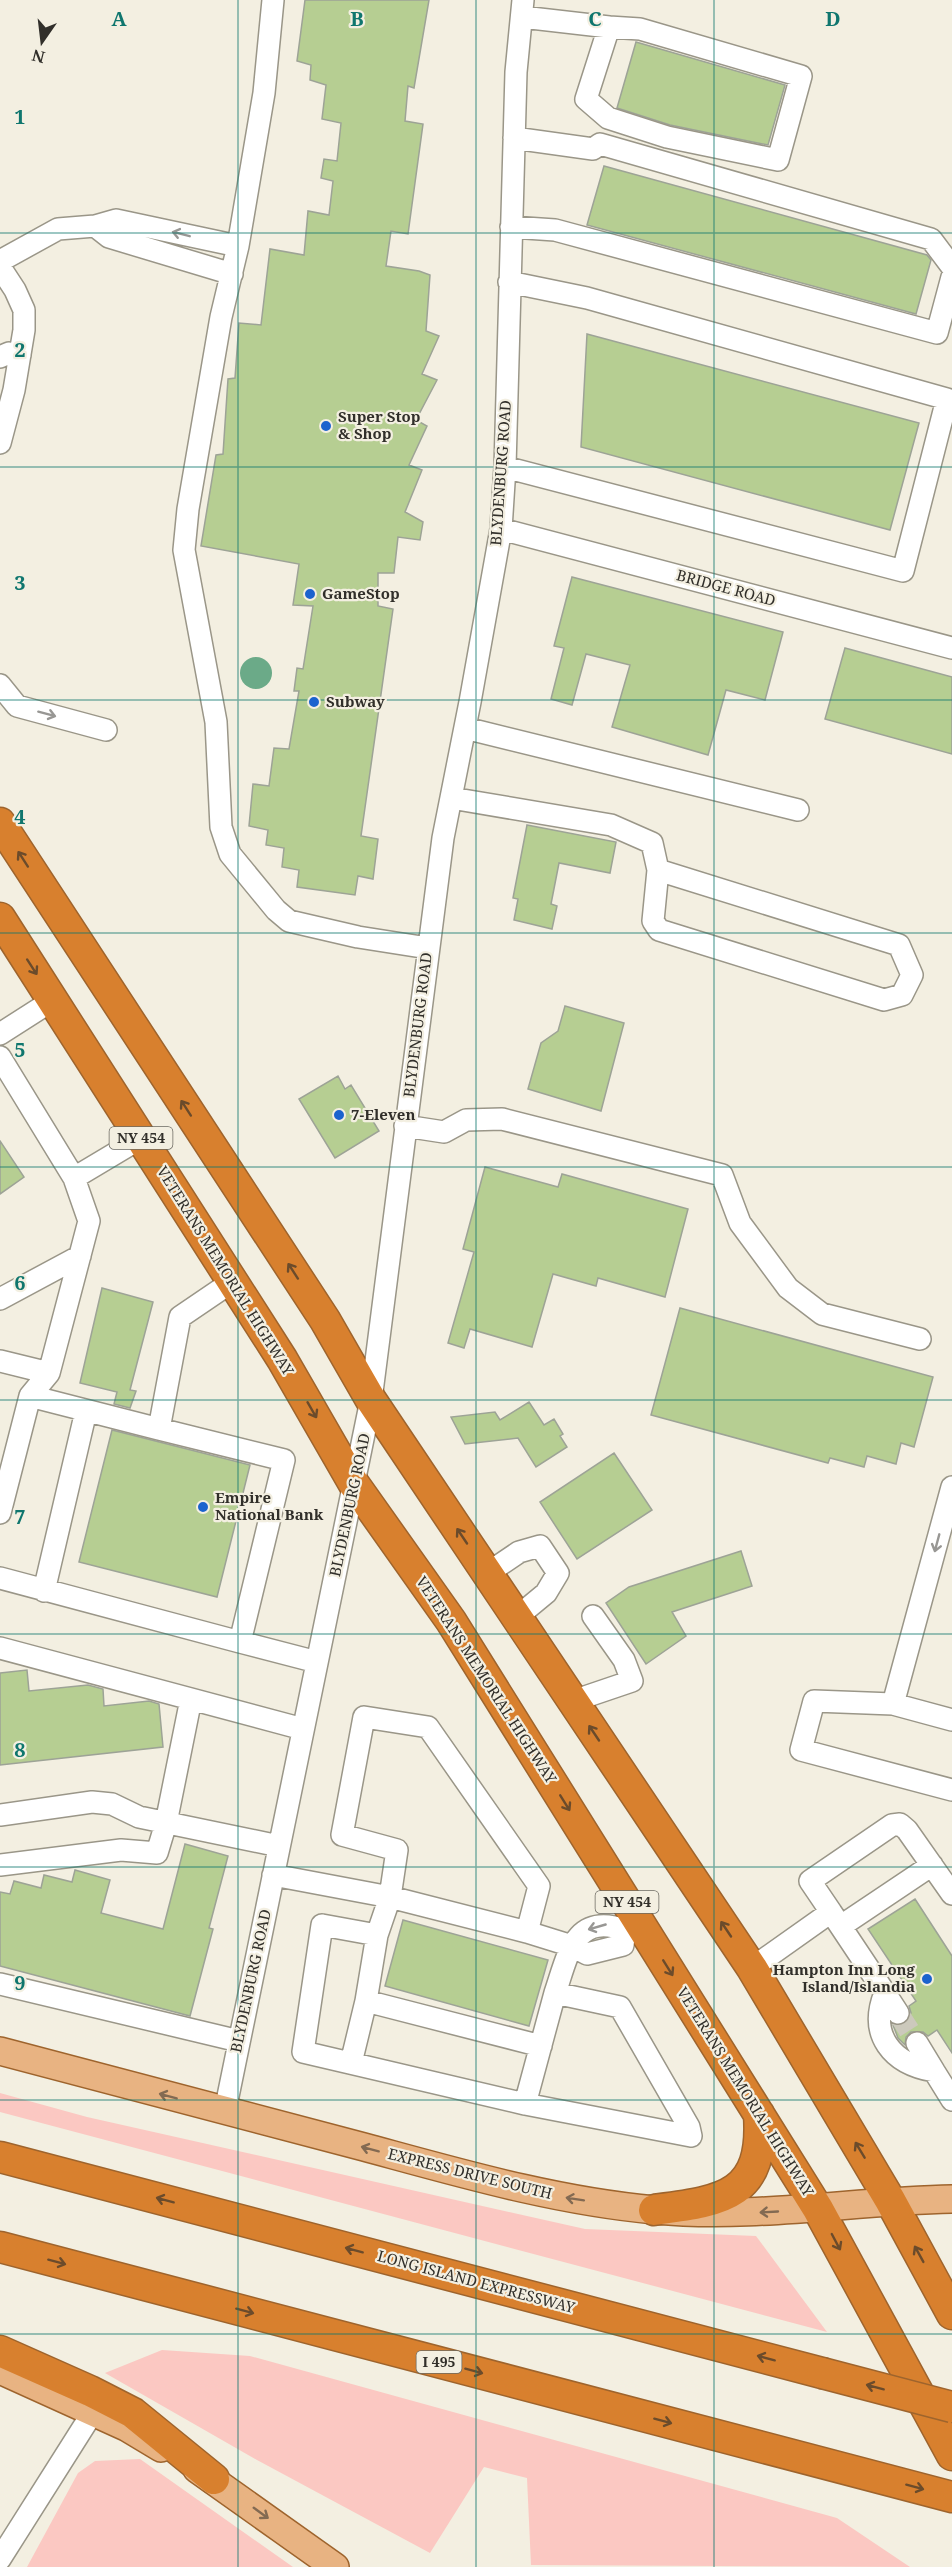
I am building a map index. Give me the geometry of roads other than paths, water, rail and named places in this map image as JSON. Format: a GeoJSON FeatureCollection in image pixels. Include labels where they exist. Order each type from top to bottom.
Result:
{"type":"FeatureCollection","features":[{"type":"Feature","properties":{"kind":"highway","name":"NY 454"},"geometry":{"type":"LineString","coordinates":[[0,824],[325,1320],[371,1400],[752,1968],[890,2200],[952,2313]]}},
{"type":"Feature","properties":{"kind":"highway","name":"VETERANS MEMORIAL HIGHWAY"},"geometry":{"type":"LineString","coordinates":[[0,918],[282,1359],[354,1484],[451,1621],[632,1926],[759,2114],[818,2209],[952,2456]]}},
{"type":"Feature","properties":{"kind":"highway"},"geometry":{"type":"LineString","coordinates":[[654,2210],[717,2199],[733,2191],[746,2180],[755,2165],[760,2147],[759,2114]]}},
{"type":"Feature","properties":{"kind":"highway","name":"LONG ISLAND EXPRESSWAY"},"geometry":{"type":"LineString","coordinates":[[0,2157],[952,2407]]}},
{"type":"Feature","properties":{"kind":"highway","name":"I 495"},"geometry":{"type":"LineString","coordinates":[[0,2247],[952,2497]]}},
{"type":"Feature","properties":{"kind":"highway"},"geometry":{"type":"LineString","coordinates":[[0,2351],[133,2413],[214,2479]]}},
{"type":"Feature","properties":{"kind":"main road","name":"EXPRESS DRIVE SOUTH"},"geometry":{"type":"LineString","coordinates":[[0,2051],[540,2193],[654,2210],[719,2213],[818,2209],[890,2200],[952,2199]]}},
{"type":"Feature","properties":{"kind":"main road"},"geometry":{"type":"LineString","coordinates":[[0,2370],[126,2427],[214,2479],[335,2567]]}},
{"type":"Feature","properties":{"kind":"street"},"geometry":{"type":"LineString","coordinates":[[273,0],[264,93],[238,246],[221,317],[188,509],[184,550],[216,722],[221,827],[230,854],[276,910],[289,921],[358,937],[428,948]]}},
{"type":"Feature","properties":{"kind":"street"},"geometry":{"type":"LineString","coordinates":[[522,9],[609,27],[640,29],[801,76],[778,160],[667,137],[608,118],[586,99],[609,27]]}},
{"type":"Feature","properties":{"kind":"street","name":"BLYDENBURG ROAD"},"geometry":{"type":"LineString","coordinates":[[225,2111],[371,1400],[443,838],[501,528],[505,467],[516,72],[522,9]]}},
{"type":"Feature","properties":{"kind":"street"},"geometry":{"type":"LineString","coordinates":[[514,138],[593,149],[600,144],[931,239],[952,267]]}},
{"type":"Feature","properties":{"kind":"street"},"geometry":{"type":"LineString","coordinates":[[0,261],[58,229],[95,226],[116,220],[238,246]]}},
{"type":"Feature","properties":{"kind":"street"},"geometry":{"type":"LineString","coordinates":[[95,226],[109,237],[232,274]]}},
{"type":"Feature","properties":{"kind":"street"},"geometry":{"type":"LineString","coordinates":[[511,227],[555,230],[937,333],[952,277]]}},
{"type":"Feature","properties":{"kind":"street"},"geometry":{"type":"LineString","coordinates":[[0,267],[15,290],[24,310],[24,330],[7,352],[14,390],[0,443]]}},
{"type":"Feature","properties":{"kind":"street"},"geometry":{"type":"LineString","coordinates":[[505,467],[903,571],[947,399],[587,298],[509,282]]}},
{"type":"Feature","properties":{"kind":"street","name":"BRIDGE ROAD"},"geometry":{"type":"LineString","coordinates":[[501,528],[952,648]]}},
{"type":"Feature","properties":{"kind":"street"},"geometry":{"type":"LineString","coordinates":[[0,685],[17,706],[106,730]]}},
{"type":"Feature","properties":{"kind":"street"},"geometry":{"type":"LineString","coordinates":[[465,728],[798,810]]}},
{"type":"Feature","properties":{"kind":"street"},"geometry":{"type":"LineString","coordinates":[[451,798],[611,825],[652,843],[658,870],[653,921],[659,930],[884,1000],[902,995],[912,975],[899,945],[658,870]]}},
{"type":"Feature","properties":{"kind":"street"},"geometry":{"type":"LineString","coordinates":[[0,1034],[53,1000]]}},
{"type":"Feature","properties":{"kind":"street"},"geometry":{"type":"LineString","coordinates":[[0,1057],[74,1178],[89,1221],[48,1373],[30,1396],[0,1513]]}},
{"type":"Feature","properties":{"kind":"street"},"geometry":{"type":"LineString","coordinates":[[405,1126],[444,1132],[466,1120],[502,1119],[722,1175],[740,1224],[788,1288],[822,1314],[920,1339]]}},
{"type":"Feature","properties":{"kind":"street"},"geometry":{"type":"LineString","coordinates":[[74,1178],[141,1138]]}},
{"type":"Feature","properties":{"kind":"street"},"geometry":{"type":"LineString","coordinates":[[0,1299],[80,1256]]}},
{"type":"Feature","properties":{"kind":"street"},"geometry":{"type":"LineString","coordinates":[[159,1429],[180,1317],[232,1281]]}},
{"type":"Feature","properties":{"kind":"street"},"geometry":{"type":"LineString","coordinates":[[0,1361],[48,1373]]}},
{"type":"Feature","properties":{"kind":"street"},"geometry":{"type":"LineString","coordinates":[[30,1396],[284,1460],[240,1642]]}},
{"type":"Feature","properties":{"kind":"street"},"geometry":{"type":"LineString","coordinates":[[44,1591],[86,1411]]}},
{"type":"Feature","properties":{"kind":"street"},"geometry":{"type":"LineString","coordinates":[[893,1704],[952,1487]]}},
{"type":"Feature","properties":{"kind":"street"},"geometry":{"type":"LineString","coordinates":[[488,1573],[519,1552],[540,1546],[558,1573],[546,1593],[517,1617]]}},
{"type":"Feature","properties":{"kind":"street"},"geometry":{"type":"LineString","coordinates":[[0,1578],[317,1662]]}},
{"type":"Feature","properties":{"kind":"street"},"geometry":{"type":"LineString","coordinates":[[573,1701],[632,1681],[624,1660],[593,1616]]}},
{"type":"Feature","properties":{"kind":"street"},"geometry":{"type":"LineString","coordinates":[[0,1648],[303,1729]]}},
{"type":"Feature","properties":{"kind":"street"},"geometry":{"type":"LineString","coordinates":[[0,1865],[121,1850],[157,1853],[166,1823],[191,1699]]}},
{"type":"Feature","properties":{"kind":"street"},"geometry":{"type":"LineString","coordinates":[[952,1720],[893,1704],[814,1701],[801,1750],[952,1790]]}},
{"type":"Feature","properties":{"kind":"street"},"geometry":{"type":"LineString","coordinates":[[351,2063],[366,2001],[377,1935],[390,1897],[397,1850],[342,1835],[364,1717],[428,1727],[539,1886],[527,1932]]}},
{"type":"Feature","properties":{"kind":"street"},"geometry":{"type":"LineString","coordinates":[[0,1815],[92,1802],[112,1804],[139,1817],[279,1846]]}},
{"type":"Feature","properties":{"kind":"street"},"geometry":{"type":"LineString","coordinates":[[898,2013],[810,1881],[892,1825],[900,1824],[907,1830],[952,1894]]}},
{"type":"Feature","properties":{"kind":"street"},"geometry":{"type":"LineString","coordinates":[[752,1968],[932,1865]]}},
{"type":"Feature","properties":{"kind":"street"},"geometry":{"type":"LineString","coordinates":[[273,1875],[390,1897],[527,1932],[572,1946],[587,1954],[623,1945],[632,1926]]}},
{"type":"Feature","properties":{"kind":"street"},"geometry":{"type":"LineString","coordinates":[[377,1935],[322,1925],[303,2052],[525,2104],[691,2136],[689,2127],[620,2007],[555,1993]]}},
{"type":"Feature","properties":{"kind":"street"},"geometry":{"type":"LineString","coordinates":[[525,2104],[555,1993],[572,1946]]}},
{"type":"Feature","properties":{"kind":"street"},"geometry":{"type":"LineString","coordinates":[[0,1984],[239,2042]]}},
{"type":"Feature","properties":{"kind":"street"},"geometry":{"type":"LineString","coordinates":[[885,1993],[879,2007],[878,2024],[885,2042],[899,2058],[916,2068],[934,2071]]}},
{"type":"Feature","properties":{"kind":"street"},"geometry":{"type":"LineString","coordinates":[[366,2001],[541,2046]]}},
{"type":"Feature","properties":{"kind":"street"},"geometry":{"type":"LineString","coordinates":[[917,2043],[952,2100]]}},
{"type":"Feature","properties":{"kind":"street"},"geometry":{"type":"LineString","coordinates":[[2,2548],[93,2412]]}},
{"type":"Feature","properties":{"kind":"tunnel"},"geometry":{"type":"LineString","coordinates":[[898,2013],[917,2043]]}},
{"type":"Feature","properties":{"kind":"place","name":"Super Stop & Shop"},"geometry":{"type":"Point","coordinates":[326,426]}},
{"type":"Feature","properties":{"kind":"place","name":"GameStop"},"geometry":{"type":"Point","coordinates":[310,594]}},
{"type":"Feature","properties":{"kind":"place","name":"Subway"},"geometry":{"type":"Point","coordinates":[314,702]}},
{"type":"Feature","properties":{"kind":"place","name":"7-Eleven"},"geometry":{"type":"Point","coordinates":[339,1115]}},
{"type":"Feature","properties":{"kind":"place","name":"Empire National Bank"},"geometry":{"type":"Point","coordinates":[203,1507]}},
{"type":"Feature","properties":{"kind":"place","name":"Hampton Inn Long Island/Islandia"},"geometry":{"type":"Point","coordinates":[927,1979]}}]}
